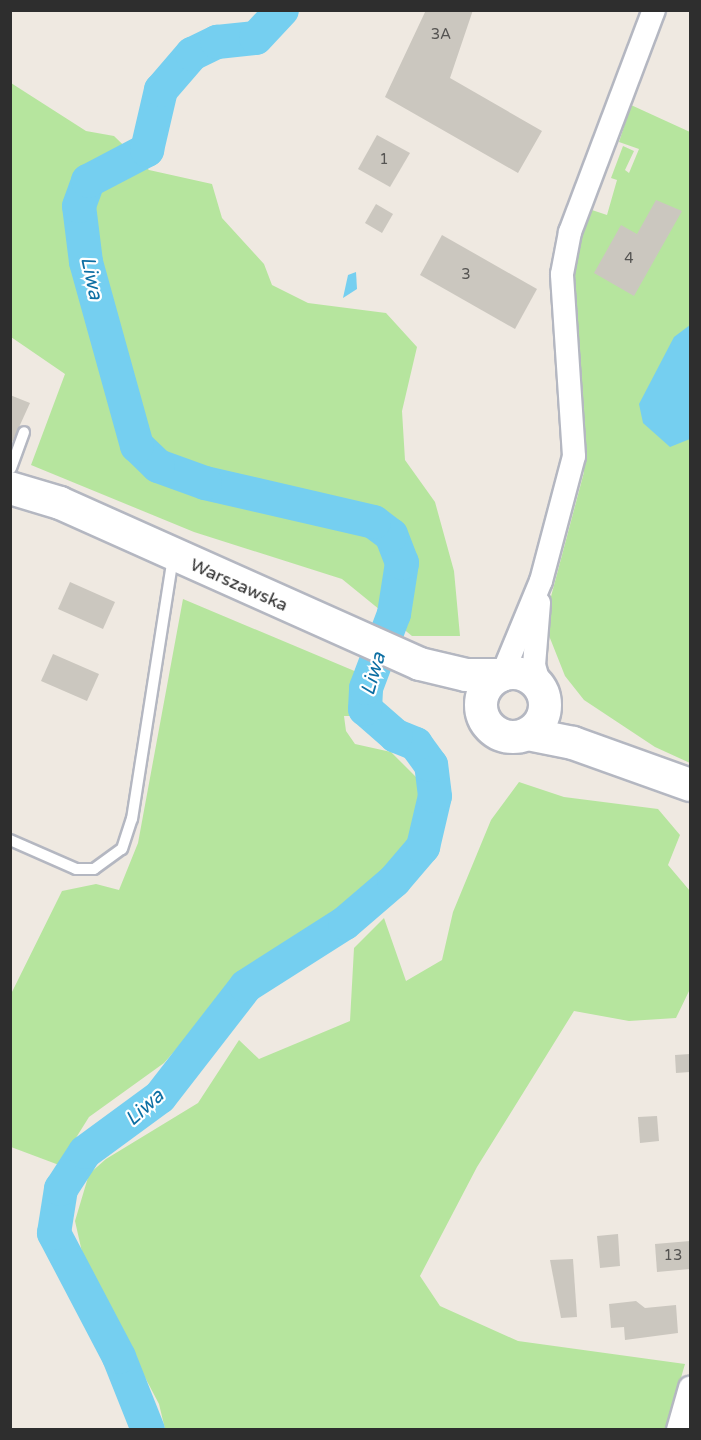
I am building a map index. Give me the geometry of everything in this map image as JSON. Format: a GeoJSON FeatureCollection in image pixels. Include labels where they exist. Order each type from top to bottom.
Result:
{"type":"FeatureCollection","features":[{"type":"Feature","properties":{"kind":"main road","name":"Warszawska"},"geometry":{"type":"LineString","coordinates":[[11,468],[60,503]]}},
{"type":"Feature","properties":{"kind":"main road","name":"Warszawska"},"geometry":{"type":"LineString","coordinates":[[10,488],[60,503],[173,556],[420,664]]}},
{"type":"Feature","properties":{"kind":"main road"},"geometry":{"type":"LineString","coordinates":[[420,664],[466,675],[524,675],[581,727],[678,779]]}},
{"type":"Feature","properties":{"kind":"main road"},"geometry":{"type":"LineString","coordinates":[[420,664],[481,711],[500,735],[528,734],[678,779]]}},
{"type":"Feature","properties":{"kind":"main road"},"geometry":{"type":"LineString","coordinates":[[481,711],[485,689],[502,675]]}},
{"type":"Feature","properties":{"kind":"main road"},"geometry":{"type":"LineString","coordinates":[[528,734],[542,719],[541,690]]}},
{"type":"Feature","properties":{"kind":"street"},"geometry":{"type":"LineString","coordinates":[[502,675],[541,581],[574,456],[565,258],[581,198],[654,10]]}},
{"type":"Feature","properties":{"kind":"street"},"geometry":{"type":"LineString","coordinates":[[541,581],[534,644],[541,690]]}},
{"type":"Feature","properties":{"kind":"street"},"geometry":{"type":"LineString","coordinates":[[678,1430],[690,1388]]}},
{"type":"Feature","properties":{"kind":"lane"},"geometry":{"type":"LineString","coordinates":[[11,468],[24,432]]}},
{"type":"Feature","properties":{"kind":"lane"},"geometry":{"type":"LineString","coordinates":[[10,840],[56,861],[94,869],[122,849],[132,819],[173,556]]}},
{"type":"Feature","properties":{"kind":"green space"},"geometry":{"type":"Polygon","coordinates":[[[11,83],[86,131],[114,136],[149,170],[212,184],[222,218],[264,264],[272,285],[308,303],[386,313],[417,347],[402,411],[405,460],[435,502],[454,571],[460,636],[412,636],[342,579],[194,532],[31,465],[65,374],[11,337],[11,83]]]}},
{"type":"Feature","properties":{"kind":"green space"},"geometry":{"type":"Polygon","coordinates":[[[631,105],[690,132],[690,763],[655,747],[584,700],[565,676],[544,623],[584,472],[570,281],[586,208],[607,215],[617,180],[611,178],[623,146],[634,151],[625,170],[629,173],[639,149],[619,142],[631,105]]]}},
{"type":"Feature","properties":{"kind":"green space"},"geometry":{"type":"Polygon","coordinates":[[[183,599],[364,675],[358,716],[344,716],[346,731],[355,744],[391,752],[421,782],[417,839],[376,888],[274,960],[242,974],[164,1063],[89,1117],[59,1165],[11,1147],[11,994],[62,891],[96,884],[119,890],[138,843],[183,599]]]}},
{"type":"Feature","properties":{"kind":"green space"},"geometry":{"type":"Polygon","coordinates":[[[519,782],[564,797],[658,809],[680,835],[668,865],[690,891],[690,989],[676,1018],[629,1021],[574,1011],[477,1167],[420,1276],[440,1306],[518,1341],[685,1364],[666,1429],[165,1429],[159,1404],[84,1261],[75,1221],[89,1174],[106,1159],[198,1103],[239,1040],[259,1059],[350,1021],[354,948],[384,918],[406,981],[442,960],[453,912],[491,820],[519,782]]]}},
{"type":"Feature","properties":{"kind":"water"},"geometry":{"type":"Polygon","coordinates":[[[356,272],[357,289],[343,298],[348,275],[356,272]]]}},
{"type":"Feature","properties":{"kind":"water"},"geometry":{"type":"Polygon","coordinates":[[[690,325],[690,439],[670,447],[643,423],[639,404],[674,337],[690,325]]]}},
{"type":"Feature","properties":{"kind":"building"},"geometry":{"type":"Polygon","coordinates":[[[426,10],[473,10],[450,78],[542,131],[518,173],[385,97],[426,10]]]}},
{"type":"Feature","properties":{"kind":"building"},"geometry":{"type":"Polygon","coordinates":[[[377,135],[410,153],[390,187],[358,169],[377,135]]]}},
{"type":"Feature","properties":{"kind":"building"},"geometry":{"type":"Polygon","coordinates":[[[656,200],[682,211],[634,296],[594,273],[621,225],[637,234],[656,200]]]}},
{"type":"Feature","properties":{"kind":"building"},"geometry":{"type":"Polygon","coordinates":[[[376,204],[393,214],[382,233],[365,223],[376,204]]]}},
{"type":"Feature","properties":{"kind":"building"},"geometry":{"type":"Polygon","coordinates":[[[442,235],[537,289],[515,329],[420,275],[442,235]]]}},
{"type":"Feature","properties":{"kind":"building"},"geometry":{"type":"Polygon","coordinates":[[[10,395],[30,403],[10,447],[10,395]]]}},
{"type":"Feature","properties":{"kind":"building"},"geometry":{"type":"Polygon","coordinates":[[[70,582],[115,602],[103,629],[58,609],[70,582]]]}},
{"type":"Feature","properties":{"kind":"building"},"geometry":{"type":"Polygon","coordinates":[[[53,654],[99,674],[87,701],[41,681],[53,654]]]}},
{"type":"Feature","properties":{"kind":"building"},"geometry":{"type":"Polygon","coordinates":[[[690,1054],[690,1072],[676,1073],[675,1055],[690,1054]]]}},
{"type":"Feature","properties":{"kind":"building"},"geometry":{"type":"Polygon","coordinates":[[[657,1116],[659,1141],[640,1143],[638,1117],[657,1116]]]}},
{"type":"Feature","properties":{"kind":"building"},"geometry":{"type":"Polygon","coordinates":[[[618,1234],[620,1266],[600,1268],[597,1236],[618,1234]]]}},
{"type":"Feature","properties":{"kind":"building"},"geometry":{"type":"Polygon","coordinates":[[[690,1241],[690,1269],[657,1272],[655,1244],[690,1241]]]}},
{"type":"Feature","properties":{"kind":"building"},"geometry":{"type":"Polygon","coordinates":[[[573,1259],[577,1317],[561,1318],[550,1260],[573,1259]]]}},
{"type":"Feature","properties":{"kind":"building"},"geometry":{"type":"Polygon","coordinates":[[[636,1301],[645,1308],[676,1305],[678,1333],[625,1340],[624,1327],[611,1328],[609,1304],[636,1301]]]}},
{"type":"Feature","properties":{"kind":"waterway","name":"Liwa"},"geometry":{"type":"LineString","coordinates":[[148,1430],[119,1357],[54,1233],[61,1189],[85,1152],[160,1097],[246,986],[345,923],[394,881],[423,847],[435,796],[431,765],[416,744],[396,736],[365,709],[366,688],[394,614],[402,563],[391,535],[374,522],[205,483],[158,466],[137,446],[86,262],[79,206],[88,181],[147,150],[161,90],[192,54],[217,42],[256,38],[282,10]]}}]}
